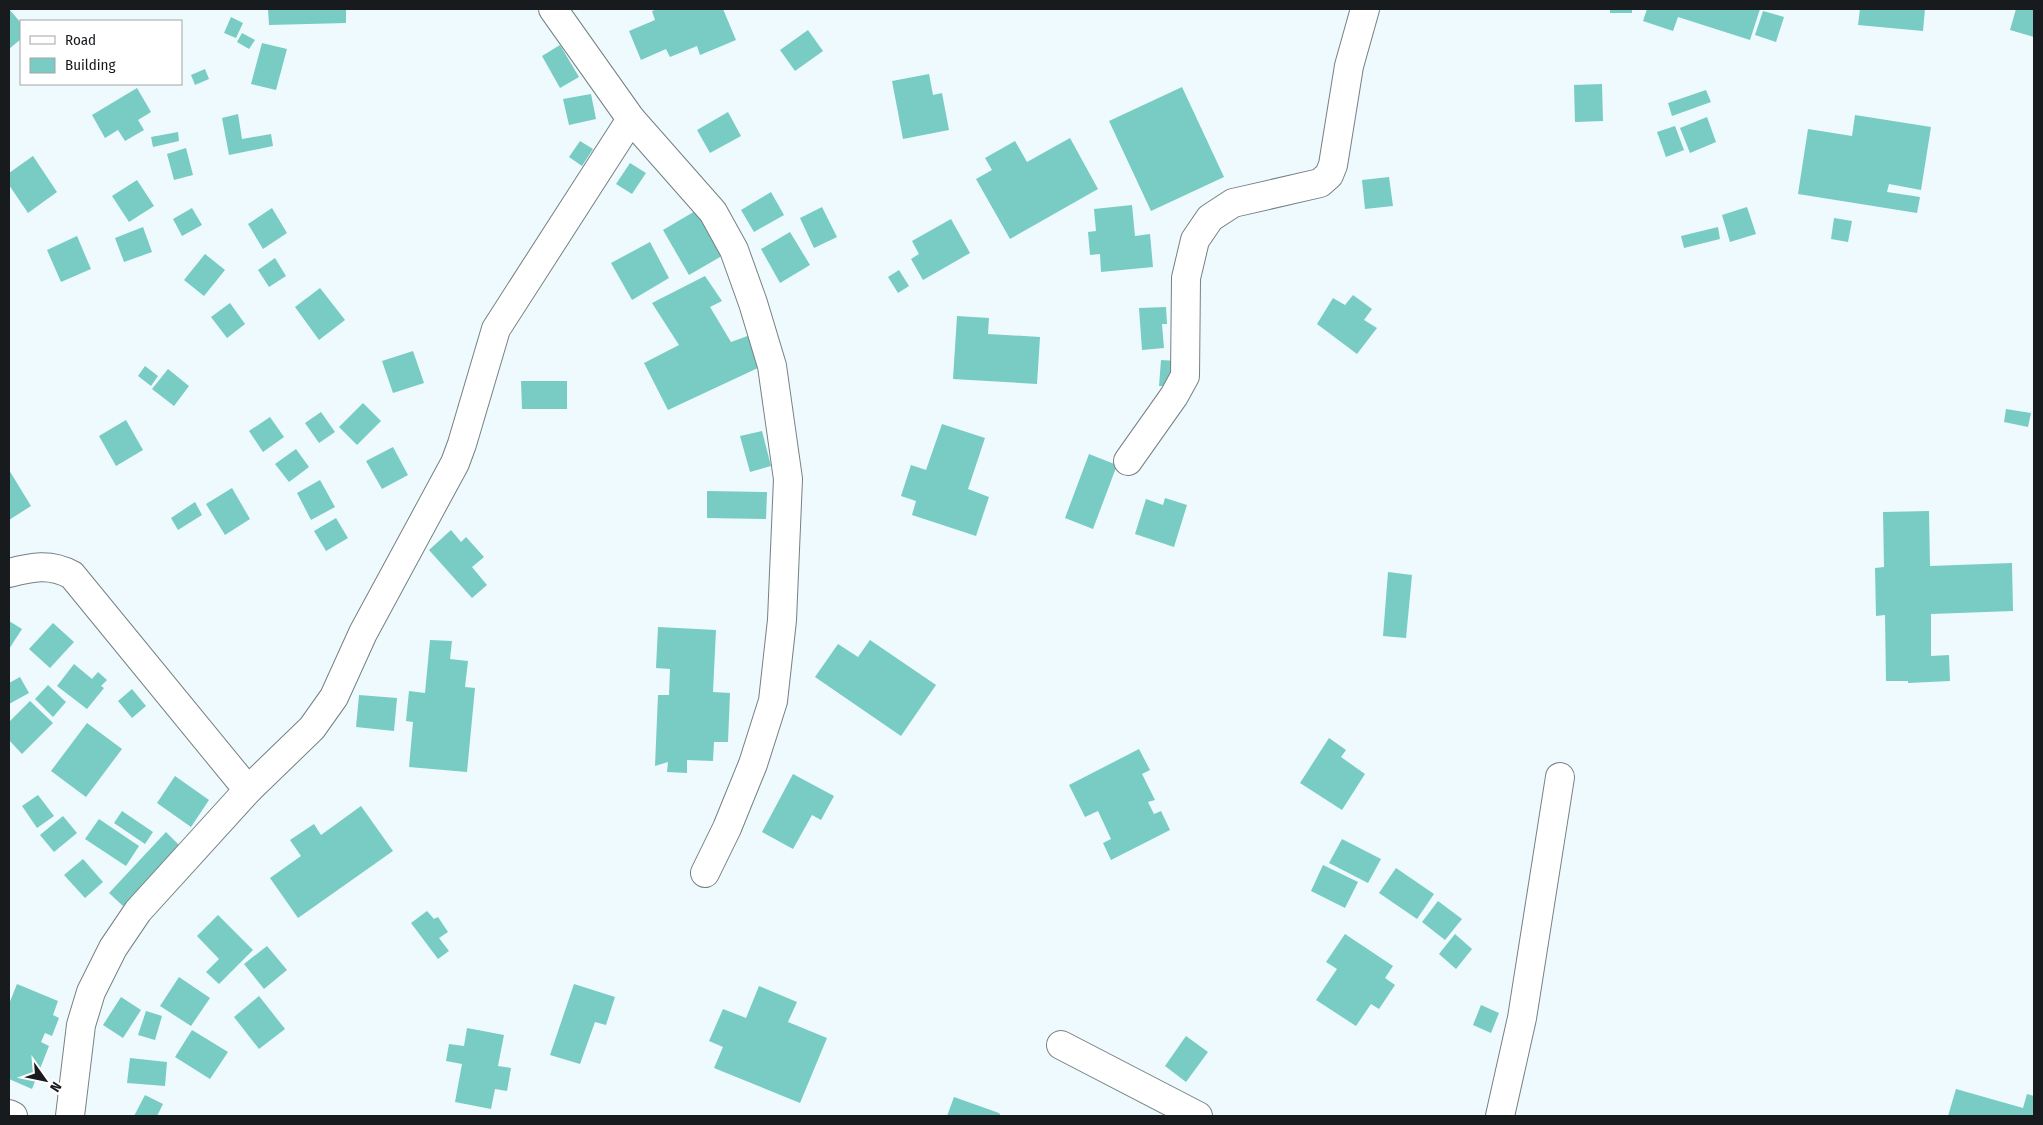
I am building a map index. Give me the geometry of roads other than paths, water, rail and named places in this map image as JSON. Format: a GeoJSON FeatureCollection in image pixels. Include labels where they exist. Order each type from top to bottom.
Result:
{"type":"FeatureCollection","features":[{"type":"Feature","properties":{"kind":"street"},"geometry":{"type":"LineString","coordinates":[[553,9],[632,119],[713,212],[734,250],[753,303],[772,366],[788,479],[782,620],[773,701],[753,764],[727,828],[705,873]]}},
{"type":"Feature","properties":{"kind":"street"},"geometry":{"type":"LineString","coordinates":[[1128,462],[1174,396],[1185,376],[1186,278],[1195,240],[1210,218],[1233,203],[1320,183],[1329,175],[1333,165],[1349,66],[1365,9]]}},
{"type":"Feature","properties":{"kind":"street"},"geometry":{"type":"LineString","coordinates":[[70,1116],[81,1024],[91,992],[113,948],[138,911],[248,790],[312,728],[334,697],[363,633],[455,463],[496,328],[632,119]]}},
{"type":"Feature","properties":{"kind":"street"},"geometry":{"type":"LineString","coordinates":[[9,573],[40,566],[50,566],[72,575],[248,790]]}},
{"type":"Feature","properties":{"kind":"street"},"geometry":{"type":"LineString","coordinates":[[1500,1116],[1522,1018],[1560,777]]}},
{"type":"Feature","properties":{"kind":"street"},"geometry":{"type":"LineString","coordinates":[[1061,1045],[1198,1116]]}},
{"type":"Feature","properties":{"kind":"street"},"geometry":{"type":"LineString","coordinates":[[9,1114],[13,1116]]}}]}
